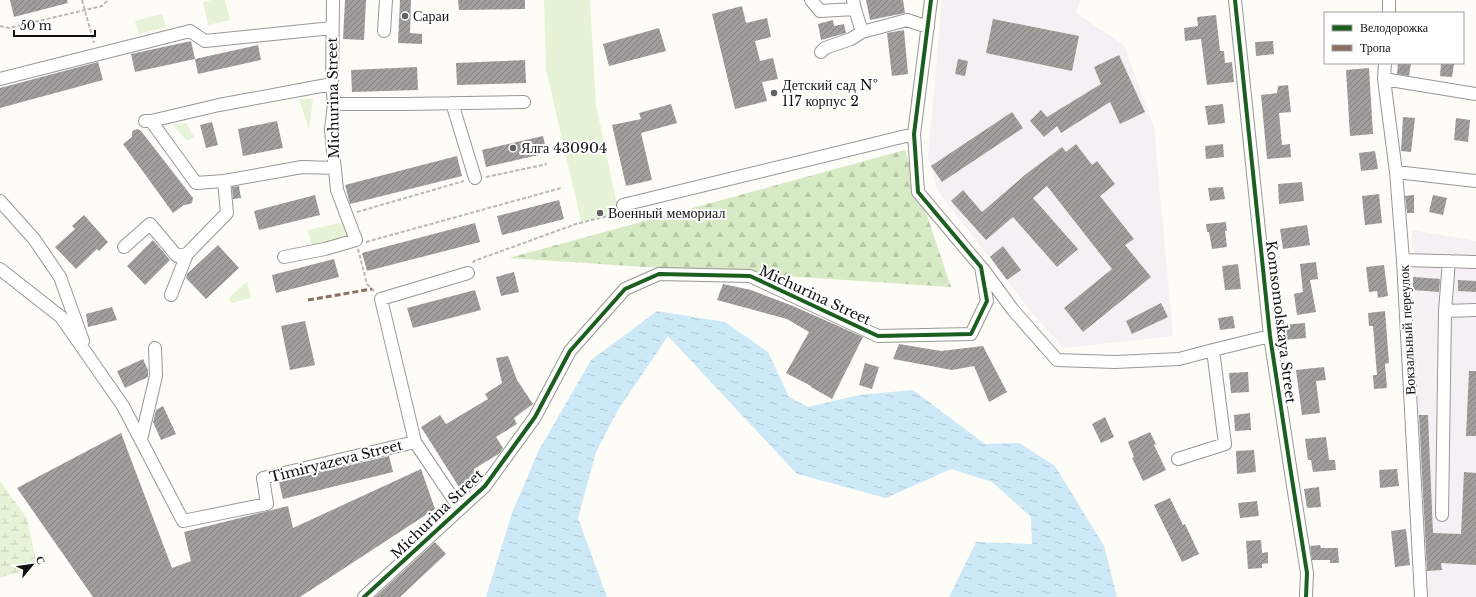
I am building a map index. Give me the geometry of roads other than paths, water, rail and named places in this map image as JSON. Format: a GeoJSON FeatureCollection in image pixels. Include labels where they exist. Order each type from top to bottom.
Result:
{"type":"FeatureCollection","features":[{"type":"Feature","properties":{"kind":"street","name":"Michurina Street"},"geometry":{"type":"LineString","coordinates":[[284,257],[357,242],[337,190],[331,130],[334,104],[332,84],[333,0]]}},
{"type":"Feature","properties":{"kind":"street"},"geometry":{"type":"LineString","coordinates":[[384,32],[386,0]]}},
{"type":"Feature","properties":{"kind":"street"},"geometry":{"type":"LineString","coordinates":[[811,0],[820,11],[854,5],[862,32]]}},
{"type":"Feature","properties":{"kind":"street"},"geometry":{"type":"LineString","coordinates":[[931,0],[914,134],[918,192],[981,267],[1013,310],[1057,360],[1115,362],[1179,359],[1270,336]]}},
{"type":"Feature","properties":{"kind":"street","name":"Komsomolskaya Street"},"geometry":{"type":"LineString","coordinates":[[1235,0],[1270,336],[1290,473],[1307,572],[1306,597]]}},
{"type":"Feature","properties":{"kind":"street"},"geometry":{"type":"LineString","coordinates":[[1388,12],[1389,0]]}},
{"type":"Feature","properties":{"kind":"street"},"geometry":{"type":"LineString","coordinates":[[821,52],[826,48],[851,39],[862,32],[907,20],[928,27]]}},
{"type":"Feature","properties":{"kind":"street"},"geometry":{"type":"LineString","coordinates":[[0,79],[190,31],[205,41],[332,28]]}},
{"type":"Feature","properties":{"kind":"street","name":"Вокзальный переулок"},"geometry":{"type":"LineString","coordinates":[[1386,64],[1384,79],[1396,172],[1403,260],[1421,597]]}},
{"type":"Feature","properties":{"kind":"street"},"geometry":{"type":"LineString","coordinates":[[1384,79],[1476,94]]}},
{"type":"Feature","properties":{"kind":"street"},"geometry":{"type":"LineString","coordinates":[[332,84],[219,105],[148,121],[196,183],[224,181],[302,167],[335,168]]}},
{"type":"Feature","properties":{"kind":"street"},"geometry":{"type":"LineString","coordinates":[[334,104],[524,102]]}},
{"type":"Feature","properties":{"kind":"street"},"geometry":{"type":"LineString","coordinates":[[452,103],[475,178]]}},
{"type":"Feature","properties":{"kind":"street"},"geometry":{"type":"LineString","coordinates":[[623,205],[914,134]]}},
{"type":"Feature","properties":{"kind":"street"},"geometry":{"type":"LineString","coordinates":[[1396,172],[1476,181]]}},
{"type":"Feature","properties":{"kind":"street"},"geometry":{"type":"LineString","coordinates":[[171,295],[187,254],[227,213],[224,181]]}},
{"type":"Feature","properties":{"kind":"street"},"geometry":{"type":"LineString","coordinates":[[0,201],[34,239],[60,277],[89,358]]}},
{"type":"Feature","properties":{"kind":"street"},"geometry":{"type":"LineString","coordinates":[[124,247],[150,224],[177,256],[187,254]]}},
{"type":"Feature","properties":{"kind":"street"},"geometry":{"type":"LineString","coordinates":[[1403,260],[1476,262]]}},
{"type":"Feature","properties":{"kind":"street"},"geometry":{"type":"LineString","coordinates":[[1442,515],[1445,311],[1449,261]]}},
{"type":"Feature","properties":{"kind":"street","name":"Michurina Street"},"geometry":{"type":"LineString","coordinates":[[364,597],[485,486],[535,417],[570,351],[625,289],[659,274],[750,276],[878,336],[971,334],[987,301],[981,267]]}},
{"type":"Feature","properties":{"kind":"street"},"geometry":{"type":"LineString","coordinates":[[0,269],[61,317],[123,406],[141,440]]}},
{"type":"Feature","properties":{"kind":"street"},"geometry":{"type":"LineString","coordinates":[[414,442],[381,299],[468,273]]}},
{"type":"Feature","properties":{"kind":"street"},"geometry":{"type":"LineString","coordinates":[[1445,311],[1476,310]]}},
{"type":"Feature","properties":{"kind":"street"},"geometry":{"type":"LineString","coordinates":[[141,440],[156,376],[155,348]]}},
{"type":"Feature","properties":{"kind":"street"},"geometry":{"type":"LineString","coordinates":[[1178,460],[1224,444],[1213,350]]}},
{"type":"Feature","properties":{"kind":"street","name":"Timiryazeva Street"},"geometry":{"type":"LineString","coordinates":[[141,440],[183,521],[267,504],[263,478],[414,442],[460,509]]}},
{"type":"Feature","properties":{"kind":"water"},"geometry":{"type":"Polygon","coordinates":[[[657,311],[725,322],[768,352],[789,397],[808,407],[859,395],[913,390],[985,444],[1019,443],[1055,466],[1104,546],[1117,597],[949,597],[976,542],[1032,544],[1031,517],[992,482],[951,469],[886,498],[797,474],[668,336],[618,410],[596,452],[578,518],[607,597],[486,597],[512,513],[539,450],[591,360],[657,311]]]}},
{"type":"Feature","properties":{"kind":"place","name":"Сараи"},"geometry":{"type":"Point","coordinates":[405,16]}},
{"type":"Feature","properties":{"kind":"place","name":"Детский сад № 117 корпус 2"},"geometry":{"type":"Point","coordinates":[774,93]}},
{"type":"Feature","properties":{"kind":"place","name":"Ялга 430904"},"geometry":{"type":"Point","coordinates":[513,148]}},
{"type":"Feature","properties":{"kind":"place","name":"Военный мемориал"},"geometry":{"type":"Point","coordinates":[600,213]}}]}
